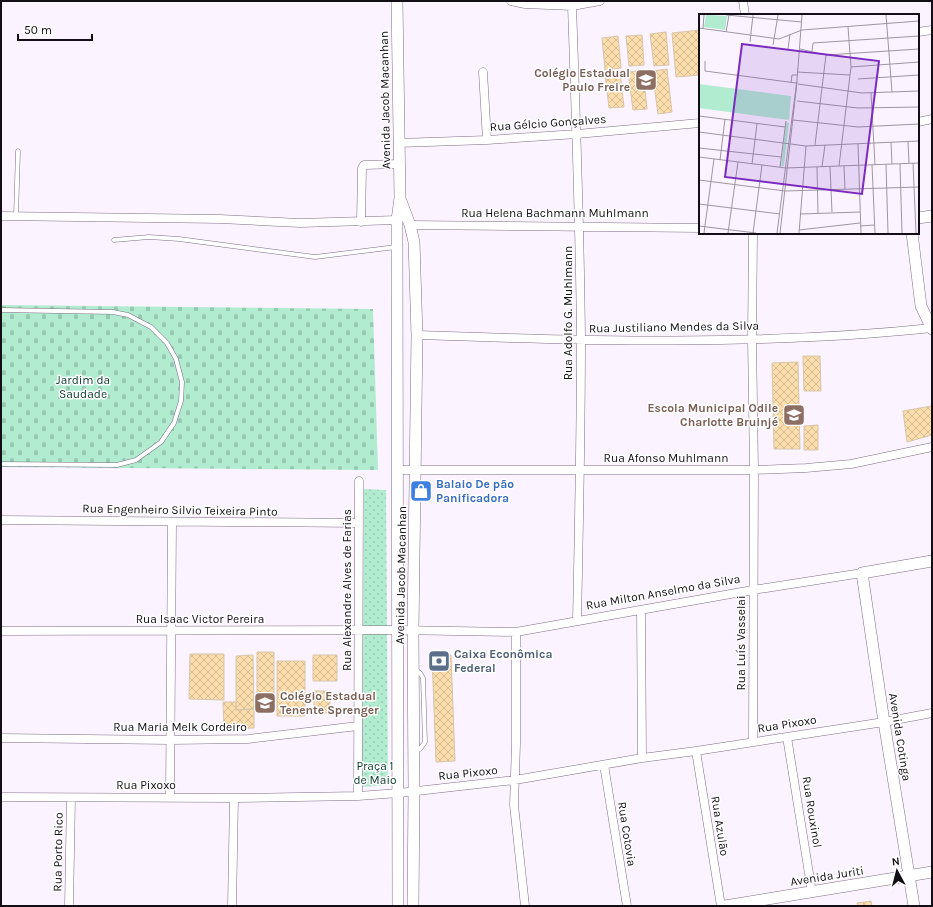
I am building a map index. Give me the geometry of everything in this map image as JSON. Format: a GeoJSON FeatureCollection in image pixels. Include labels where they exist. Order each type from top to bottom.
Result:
{"type":"FeatureCollection","features":[{"type":"Feature","properties":{"kind":"main road","name":"Avenida Jacob Macanhan"},"geometry":{"type":"LineString","coordinates":[[397,1],[400,198],[397,220],[398,906]]}},
{"type":"Feature","properties":{"kind":"main road","name":"Avenida Jacob Macanhan"},"geometry":{"type":"LineString","coordinates":[[400,198],[410,225],[414,251],[417,335],[413,631],[413,906]]}},
{"type":"Feature","properties":{"kind":"main road"},"geometry":{"type":"LineString","coordinates":[[919,218],[932,216]]}},
{"type":"Feature","properties":{"kind":"main road"},"geometry":{"type":"LineString","coordinates":[[397,244],[405,230],[410,225]]}},
{"type":"Feature","properties":{"kind":"main road"},"geometry":{"type":"LineString","coordinates":[[912,234],[921,306],[932,328]]}},
{"type":"Feature","properties":{"kind":"main road","name":"Rua Milton Anselmo da Silva"},"geometry":{"type":"LineString","coordinates":[[862,573],[932,562]]}},
{"type":"Feature","properties":{"kind":"main road","name":"Avenida Cotinga"},"geometry":{"type":"LineString","coordinates":[[862,573],[884,722],[914,906]]}},
{"type":"Feature","properties":{"kind":"main road","name":"Avenida Juriti"},"geometry":{"type":"LineString","coordinates":[[725,906],[932,872]]}},
{"type":"Feature","properties":{"kind":"street"},"geometry":{"type":"LineString","coordinates":[[511,1],[524,4],[572,6],[600,1]]}},
{"type":"Feature","properties":{"kind":"street"},"geometry":{"type":"LineString","coordinates":[[743,1],[745,14]]}},
{"type":"Feature","properties":{"kind":"street","name":"Rua Adolfo G. Muhlmann"},"geometry":{"type":"LineString","coordinates":[[572,6],[577,134],[581,340],[577,621]]}},
{"type":"Feature","properties":{"kind":"street"},"geometry":{"type":"LineString","coordinates":[[919,32],[932,30]]}},
{"type":"Feature","properties":{"kind":"street"},"geometry":{"type":"LineString","coordinates":[[483,72],[487,140]]}},
{"type":"Feature","properties":{"kind":"street"},"geometry":{"type":"LineString","coordinates":[[919,122],[932,119]]}},
{"type":"Feature","properties":{"kind":"street","name":"Rua Gélcio Gonçalves"},"geometry":{"type":"LineString","coordinates":[[398,143],[487,140],[699,123]]}},
{"type":"Feature","properties":{"kind":"street"},"geometry":{"type":"LineString","coordinates":[[361,222],[362,168],[364,165],[399,164]]}},
{"type":"Feature","properties":{"kind":"street"},"geometry":{"type":"LineString","coordinates":[[1,216],[212,219],[300,223],[397,220]]}},
{"type":"Feature","properties":{"kind":"street","name":"Rua Helena Bachmann Muhlmann"},"geometry":{"type":"LineString","coordinates":[[410,225],[699,228]]}},
{"type":"Feature","properties":{"kind":"street","name":"Rua Luís Vasselai"},"geometry":{"type":"LineString","coordinates":[[753,742],[754,470],[752,339],[754,234]]}},
{"type":"Feature","properties":{"kind":"street","name":"Rua Justiliano Mendes da Silva"},"geometry":{"type":"LineString","coordinates":[[417,335],[581,340],[752,339],[830,337],[932,328]]}},
{"type":"Feature","properties":{"kind":"street","name":"Rua Afonso Muhlmann"},"geometry":{"type":"LineString","coordinates":[[398,470],[754,470],[806,468],[851,464],[932,447]]}},
{"type":"Feature","properties":{"kind":"street","name":"Rua Alexandre Alves de Farias"},"geometry":{"type":"LineString","coordinates":[[358,796],[359,481]]}},
{"type":"Feature","properties":{"kind":"street","name":"Rua Engenheiro Silvio Teixeira Pinto"},"geometry":{"type":"LineString","coordinates":[[1,520],[360,523]]}},
{"type":"Feature","properties":{"kind":"street"},"geometry":{"type":"LineString","coordinates":[[170,797],[172,522]]}},
{"type":"Feature","properties":{"kind":"street","name":"Rua Milton Anselmo da Silva"},"geometry":{"type":"LineString","coordinates":[[398,630],[516,632],[753,590],[862,573]]}},
{"type":"Feature","properties":{"kind":"street"},"geometry":{"type":"LineString","coordinates":[[641,610],[642,758]]}},
{"type":"Feature","properties":{"kind":"street","name":"Rua Isaac Victor Pereira"},"geometry":{"type":"LineString","coordinates":[[1,631],[398,630]]}},
{"type":"Feature","properties":{"kind":"street"},"geometry":{"type":"LineString","coordinates":[[516,632],[514,805],[525,906]]}},
{"type":"Feature","properties":{"kind":"street","name":"Rua Pixoxo"},"geometry":{"type":"LineString","coordinates":[[1,797],[234,798],[358,796],[399,793],[414,790],[514,780],[642,758],[884,722],[932,713]]}},
{"type":"Feature","properties":{"kind":"street","name":"Rua Maria Melk Cordeiro"},"geometry":{"type":"LineString","coordinates":[[1,738],[170,740],[248,739],[358,726]]}},
{"type":"Feature","properties":{"kind":"street","name":"Rua Rouxinol"},"geometry":{"type":"LineString","coordinates":[[787,737],[812,892]]}},
{"type":"Feature","properties":{"kind":"street","name":"Rua Azulão"},"geometry":{"type":"LineString","coordinates":[[696,751],[721,906]]}},
{"type":"Feature","properties":{"kind":"street","name":"Rua Cotovia"},"geometry":{"type":"LineString","coordinates":[[604,765],[627,906]]}},
{"type":"Feature","properties":{"kind":"street","name":"Rua Porto Rico"},"geometry":{"type":"LineString","coordinates":[[69,906],[71,798]]}},
{"type":"Feature","properties":{"kind":"street"},"geometry":{"type":"LineString","coordinates":[[232,906],[234,798]]}},
{"type":"Feature","properties":{"kind":"lane"},"geometry":{"type":"LineString","coordinates":[[16,216],[18,151]]}},
{"type":"Feature","properties":{"kind":"lane"},"geometry":{"type":"LineString","coordinates":[[114,240],[149,237],[179,239],[315,257],[397,244]]}},
{"type":"Feature","properties":{"kind":"lane"},"geometry":{"type":"LineString","coordinates":[[1,310],[113,312],[128,315],[151,326],[167,343],[176,359],[182,382],[181,401],[174,423],[161,442],[136,460],[117,465],[1,464]]}},
{"type":"Feature","properties":{"kind":"green space","name":"Jardim da Saudade"},"geometry":{"type":"Polygon","coordinates":[[[1,305],[373,309],[378,470],[1,467],[1,305]]]}},
{"type":"Feature","properties":{"kind":"green space","name":"Praça 1 de Maio"},"geometry":{"type":"Polygon","coordinates":[[[364,489],[386,490],[388,785],[362,787],[364,489]]]}},
{"type":"Feature","properties":{"kind":"building"},"geometry":{"type":"Polygon","coordinates":[[[699,30],[699,75],[676,77],[672,33],[699,30]]]}},
{"type":"Feature","properties":{"kind":"building"},"geometry":{"type":"Polygon","coordinates":[[[666,32],[669,65],[654,66],[650,34],[666,32]]]}},
{"type":"Feature","properties":{"kind":"building"},"geometry":{"type":"Polygon","coordinates":[[[642,35],[644,65],[629,66],[626,36],[642,35]]]}},
{"type":"Feature","properties":{"kind":"building"},"geometry":{"type":"Polygon","coordinates":[[[618,36],[621,68],[605,70],[602,38],[618,36]]]}},
{"type":"Feature","properties":{"kind":"building"},"geometry":{"type":"Polygon","coordinates":[[[667,69],[672,112],[658,114],[652,71],[667,69]]]}},
{"type":"Feature","properties":{"kind":"building"},"geometry":{"type":"Polygon","coordinates":[[[643,70],[647,109],[633,110],[628,72],[643,70]]]}},
{"type":"Feature","properties":{"kind":"building"},"geometry":{"type":"Polygon","coordinates":[[[620,72],[624,107],[609,108],[605,74],[620,72]]]}},
{"type":"Feature","properties":{"kind":"building"},"geometry":{"type":"Polygon","coordinates":[[[803,356],[820,356],[821,391],[804,391],[803,356]]]}},
{"type":"Feature","properties":{"kind":"building"},"geometry":{"type":"Polygon","coordinates":[[[798,362],[800,449],[774,449],[772,363],[798,362]]]}},
{"type":"Feature","properties":{"kind":"building"},"geometry":{"type":"Polygon","coordinates":[[[932,406],[932,435],[907,442],[903,411],[932,406]]]}},
{"type":"Feature","properties":{"kind":"building"},"geometry":{"type":"Polygon","coordinates":[[[818,425],[818,450],[804,450],[804,426],[818,425]]]}},
{"type":"Feature","properties":{"kind":"building"},"geometry":{"type":"Polygon","coordinates":[[[257,652],[274,652],[274,697],[257,697],[257,652]]]}},
{"type":"Feature","properties":{"kind":"building"},"geometry":{"type":"Polygon","coordinates":[[[190,654],[224,654],[224,700],[189,699],[190,654]]]}},
{"type":"Feature","properties":{"kind":"building"},"geometry":{"type":"Polygon","coordinates":[[[253,655],[254,709],[236,710],[236,656],[253,655]]]}},
{"type":"Feature","properties":{"kind":"building"},"geometry":{"type":"Polygon","coordinates":[[[313,655],[337,655],[337,681],[313,681],[313,655]]]}},
{"type":"Feature","properties":{"kind":"building"},"geometry":{"type":"Polygon","coordinates":[[[432,655],[451,655],[455,761],[436,762],[432,655]]]}},
{"type":"Feature","properties":{"kind":"building"},"geometry":{"type":"Polygon","coordinates":[[[277,661],[305,661],[305,716],[277,716],[277,661]]]}},
{"type":"Feature","properties":{"kind":"building"},"geometry":{"type":"Polygon","coordinates":[[[314,691],[330,691],[330,713],[314,713],[314,691]]]}},
{"type":"Feature","properties":{"kind":"building"},"geometry":{"type":"Polygon","coordinates":[[[223,702],[236,702],[236,710],[254,709],[254,728],[224,729],[223,702]]]}},
{"type":"Feature","properties":{"kind":"building"},"geometry":{"type":"Polygon","coordinates":[[[871,901],[872,906],[858,906],[857,903],[871,901]]]}},
{"type":"Feature","properties":{"kind":"place","name":"Colégio Estadual Paulo Freire"},"geometry":{"type":"Point","coordinates":[646,80]}},
{"type":"Feature","properties":{"kind":"place","name":"Escola Municipal Odile Charlotte Bruinjé"},"geometry":{"type":"Point","coordinates":[794,415]}},
{"type":"Feature","properties":{"kind":"place","name":"Balaio De pão Panificadora"},"geometry":{"type":"Point","coordinates":[421,491]}},
{"type":"Feature","properties":{"kind":"place","name":"Caixa Econômica Federal"},"geometry":{"type":"Point","coordinates":[439,661]}},
{"type":"Feature","properties":{"kind":"place","name":"Colégio Estadual Tenente Sprenger"},"geometry":{"type":"Point","coordinates":[265,703]}}]}
